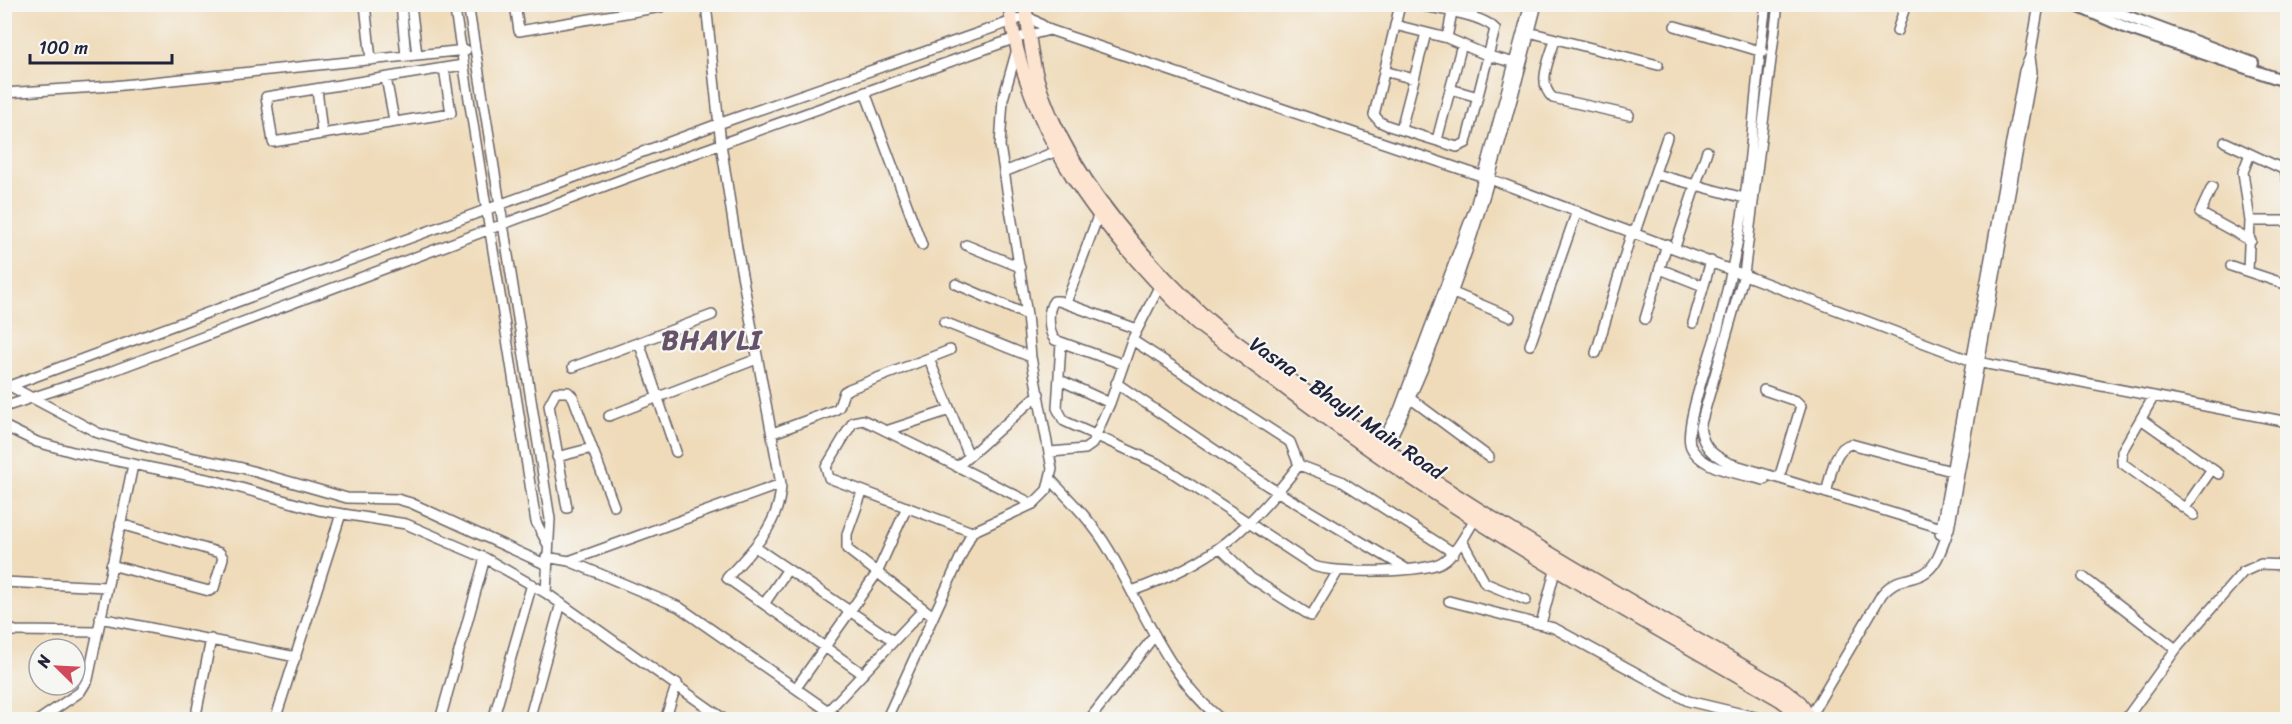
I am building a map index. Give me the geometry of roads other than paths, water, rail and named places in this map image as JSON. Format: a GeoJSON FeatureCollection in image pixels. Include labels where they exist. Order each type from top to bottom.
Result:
{"type":"FeatureCollection","features":[{"type":"Feature","properties":{"kind":"main road","name":"Vasna - Bhayli Main Road"},"geometry":{"type":"LineString","coordinates":[[1009,4],[1013,39],[1027,92],[1057,151],[1098,216],[1194,321],[1380,453],[1556,571],[1780,700],[1807,719]]}},
{"type":"Feature","properties":{"kind":"main road","name":"Vasna - Bhayli Main Road"},"geometry":{"type":"LineString","coordinates":[[1026,10],[1039,82],[1051,114],[1074,159],[1112,216],[1201,313],[1380,453]]}},
{"type":"Feature","properties":{"kind":"main road","name":"Vasna - Bhayli Main Road"},"geometry":{"type":"LineString","coordinates":[[1477,516],[1785,690],[1800,702],[1807,719]]}},
{"type":"Feature","properties":{"kind":"street"},"geometry":{"type":"LineString","coordinates":[[365,4],[372,60]]}},
{"type":"Feature","properties":{"kind":"street"},"geometry":{"type":"LineString","coordinates":[[401,4],[406,56]]}},
{"type":"Feature","properties":{"kind":"street"},"geometry":{"type":"LineString","coordinates":[[411,4],[417,55]]}},
{"type":"Feature","properties":{"kind":"street"},"geometry":{"type":"LineString","coordinates":[[454,4],[536,522],[547,543]]}},
{"type":"Feature","properties":{"kind":"street"},"geometry":{"type":"LineString","coordinates":[[468,4],[550,519],[546,593]]}},
{"type":"Feature","properties":{"kind":"street"},"geometry":{"type":"LineString","coordinates":[[515,4],[519,31],[665,5]]}},
{"type":"Feature","properties":{"kind":"street"},"geometry":{"type":"LineString","coordinates":[[706,4],[722,144],[743,289],[781,484],[781,501],[768,532],[727,578],[863,674]]}},
{"type":"Feature","properties":{"kind":"street"},"geometry":{"type":"LineString","coordinates":[[1405,4],[1399,9],[1374,115],[1380,122],[1457,147],[1466,143],[1489,56],[1494,26],[1452,12],[1412,4]]}},
{"type":"Feature","properties":{"kind":"street"},"geometry":{"type":"LineString","coordinates":[[1380,453],[1399,410],[1486,178],[1518,64],[1530,4]]}},
{"type":"Feature","properties":{"kind":"street"},"geometry":{"type":"LineString","coordinates":[[1526,31],[1538,4]]}},
{"type":"Feature","properties":{"kind":"street"},"geometry":{"type":"LineString","coordinates":[[1766,4],[1744,198],[1732,270],[1709,364],[1691,416],[1689,435],[1691,446],[1698,456],[1730,471],[1848,500]]}},
{"type":"Feature","properties":{"kind":"street"},"geometry":{"type":"LineString","coordinates":[[1778,4],[1744,274],[1700,427],[1702,437],[1706,448],[1716,456],[1941,528]]}},
{"type":"Feature","properties":{"kind":"street"},"geometry":{"type":"LineString","coordinates":[[1897,31],[1905,4]]}},
{"type":"Feature","properties":{"kind":"street"},"geometry":{"type":"LineString","coordinates":[[1807,719],[1882,594],[1900,579],[1923,574],[1933,566],[1949,529],[2024,71],[2030,57],[2039,4]]}},
{"type":"Feature","properties":{"kind":"street"},"geometry":{"type":"LineString","coordinates":[[2072,4],[2127,28],[2288,82]]}},
{"type":"Feature","properties":{"kind":"street"},"geometry":{"type":"LineString","coordinates":[[2094,4],[2288,75]]}},
{"type":"Feature","properties":{"kind":"street"},"geometry":{"type":"LineString","coordinates":[[7,387],[721,123],[1012,21],[1026,10],[1050,30],[1486,178],[1634,231],[1976,362],[2288,423]]}},
{"type":"Feature","properties":{"kind":"street"},"geometry":{"type":"LineString","coordinates":[[1447,38],[1452,12]]}},
{"type":"Feature","properties":{"kind":"street"},"geometry":{"type":"LineString","coordinates":[[1395,25],[1447,38],[1489,56],[1518,64]]}},
{"type":"Feature","properties":{"kind":"street"},"geometry":{"type":"LineString","coordinates":[[1676,26],[1771,54]]}},
{"type":"Feature","properties":{"kind":"street"},"geometry":{"type":"LineString","coordinates":[[6,405],[31,398],[1029,33],[1050,30]]}},
{"type":"Feature","properties":{"kind":"street"},"geometry":{"type":"LineString","coordinates":[[1526,31],[1658,65]]}},
{"type":"Feature","properties":{"kind":"street"},"geometry":{"type":"LineString","coordinates":[[1401,129],[1426,33]]}},
{"type":"Feature","properties":{"kind":"street"},"geometry":{"type":"LineString","coordinates":[[1555,40],[1543,85],[1546,93],[1553,98],[1629,115]]}},
{"type":"Feature","properties":{"kind":"street"},"geometry":{"type":"LineString","coordinates":[[1437,140],[1462,44]]}},
{"type":"Feature","properties":{"kind":"street"},"geometry":{"type":"LineString","coordinates":[[4,93],[474,50]]}},
{"type":"Feature","properties":{"kind":"street"},"geometry":{"type":"LineString","coordinates":[[886,720],[972,532],[1033,504],[1047,490],[1051,480],[1051,452],[1031,357],[1020,267],[1000,146],[1003,99],[1017,53]]}},
{"type":"Feature","properties":{"kind":"street"},"geometry":{"type":"LineString","coordinates":[[444,68],[451,112],[273,142],[266,97],[386,78],[444,68],[463,65]]}},
{"type":"Feature","properties":{"kind":"street"},"geometry":{"type":"LineString","coordinates":[[1384,71],[1414,80]]}},
{"type":"Feature","properties":{"kind":"street"},"geometry":{"type":"LineString","coordinates":[[386,78],[394,120]]}},
{"type":"Feature","properties":{"kind":"street"},"geometry":{"type":"LineString","coordinates":[[317,89],[322,133]]}},
{"type":"Feature","properties":{"kind":"street"},"geometry":{"type":"LineString","coordinates":[[1450,89],[1478,97]]}},
{"type":"Feature","properties":{"kind":"street"},"geometry":{"type":"LineString","coordinates":[[865,92],[921,245]]}},
{"type":"Feature","properties":{"kind":"street"},"geometry":{"type":"LineString","coordinates":[[1596,352],[1634,231],[1667,137]]}},
{"type":"Feature","properties":{"kind":"street"},"geometry":{"type":"LineString","coordinates":[[2225,142],[2285,170],[2288,182]]}},
{"type":"Feature","properties":{"kind":"street"},"geometry":{"type":"LineString","coordinates":[[1004,172],[1057,151]]}},
{"type":"Feature","properties":{"kind":"street"},"geometry":{"type":"LineString","coordinates":[[1645,319],[1660,269],[1707,151]]}},
{"type":"Feature","properties":{"kind":"street"},"geometry":{"type":"LineString","coordinates":[[2248,271],[2250,221],[2243,172],[2250,154]]}},
{"type":"Feature","properties":{"kind":"street"},"geometry":{"type":"LineString","coordinates":[[1655,174],[1744,198]]}},
{"type":"Feature","properties":{"kind":"street"},"geometry":{"type":"LineString","coordinates":[[1380,453],[1411,399],[1483,208],[1486,178]]}},
{"type":"Feature","properties":{"kind":"street"},"geometry":{"type":"LineString","coordinates":[[2212,187],[2200,213],[2251,241]]}},
{"type":"Feature","properties":{"kind":"street"},"geometry":{"type":"LineString","coordinates":[[1530,345],[1577,211]]}},
{"type":"Feature","properties":{"kind":"street"},"geometry":{"type":"LineString","coordinates":[[1066,303],[1098,216]]}},
{"type":"Feature","properties":{"kind":"street"},"geometry":{"type":"LineString","coordinates":[[2250,221],[2288,221]]}},
{"type":"Feature","properties":{"kind":"street"},"geometry":{"type":"LineString","coordinates":[[966,245],[1020,267]]}},
{"type":"Feature","properties":{"kind":"street"},"geometry":{"type":"LineString","coordinates":[[1693,323],[1711,261]]}},
{"type":"Feature","properties":{"kind":"street"},"geometry":{"type":"LineString","coordinates":[[2231,266],[2288,285]]}},
{"type":"Feature","properties":{"kind":"street"},"geometry":{"type":"LineString","coordinates":[[1660,269],[1703,286]]}},
{"type":"Feature","properties":{"kind":"street"},"geometry":{"type":"LineString","coordinates":[[956,284],[1027,315]]}},
{"type":"Feature","properties":{"kind":"street"},"geometry":{"type":"LineString","coordinates":[[1051,452],[1085,449],[1096,436],[1110,404],[1132,340],[1160,285]]}},
{"type":"Feature","properties":{"kind":"street"},"geometry":{"type":"LineString","coordinates":[[1451,292],[1510,317]]}},
{"type":"Feature","properties":{"kind":"street"},"geometry":{"type":"LineString","coordinates":[[1122,364],[1061,343],[1051,335],[1050,307],[1054,301],[1066,303],[1137,329]]}},
{"type":"Feature","properties":{"kind":"street"},"geometry":{"type":"LineString","coordinates":[[573,367],[712,315]]}},
{"type":"Feature","properties":{"kind":"street"},"geometry":{"type":"LineString","coordinates":[[944,322],[1031,357]]}},
{"type":"Feature","properties":{"kind":"street"},"geometry":{"type":"LineString","coordinates":[[1132,340],[1290,442],[1299,465],[1341,481],[1454,553]]}},
{"type":"Feature","properties":{"kind":"street"},"geometry":{"type":"LineString","coordinates":[[639,342],[676,452]]}},
{"type":"Feature","properties":{"kind":"street"},"geometry":{"type":"LineString","coordinates":[[1061,343],[1057,408],[1064,421],[1161,465],[1251,522],[1305,561],[1322,569],[1338,571],[1429,568],[1454,553],[1477,516]]}},
{"type":"Feature","properties":{"kind":"street"},"geometry":{"type":"LineString","coordinates":[[772,433],[835,410],[839,407],[844,392],[849,389],[950,350]]}},
{"type":"Feature","properties":{"kind":"street"},"geometry":{"type":"LineString","coordinates":[[609,416],[758,359]]}},
{"type":"Feature","properties":{"kind":"street"},"geometry":{"type":"LineString","coordinates":[[929,359],[969,456]]}},
{"type":"Feature","properties":{"kind":"street"},"geometry":{"type":"LineString","coordinates":[[1940,552],[1941,528],[1951,471],[1976,362]]}},
{"type":"Feature","properties":{"kind":"street"},"geometry":{"type":"LineString","coordinates":[[1060,380],[1110,404]]}},
{"type":"Feature","properties":{"kind":"street"},"geometry":{"type":"LineString","coordinates":[[1116,383],[1278,491],[1406,569]]}},
{"type":"Feature","properties":{"kind":"street"},"geometry":{"type":"LineString","coordinates":[[7,387],[98,434],[170,453],[242,468],[347,498],[397,499],[547,561],[569,561],[781,484]]}},
{"type":"Feature","properties":{"kind":"street"},"geometry":{"type":"LineString","coordinates":[[1764,390],[1796,401],[1801,406],[1779,478]]}},
{"type":"Feature","properties":{"kind":"street"},"geometry":{"type":"LineString","coordinates":[[567,508],[549,405],[556,392],[562,391],[573,397],[614,506]]}},
{"type":"Feature","properties":{"kind":"street"},"geometry":{"type":"LineString","coordinates":[[957,466],[1039,394]]}},
{"type":"Feature","properties":{"kind":"street"},"geometry":{"type":"LineString","coordinates":[[2154,396],[2122,451],[2122,463],[2194,515]]}},
{"type":"Feature","properties":{"kind":"street"},"geometry":{"type":"LineString","coordinates":[[1411,399],[1489,457]]}},
{"type":"Feature","properties":{"kind":"street"},"geometry":{"type":"LineString","coordinates":[[886,431],[950,410]]}},
{"type":"Feature","properties":{"kind":"street"},"geometry":{"type":"LineString","coordinates":[[972,532],[829,478],[826,467],[853,422],[857,419],[886,431],[1033,504]]}},
{"type":"Feature","properties":{"kind":"street"},"geometry":{"type":"LineString","coordinates":[[2141,419],[2216,471],[2185,508]]}},
{"type":"Feature","properties":{"kind":"street"},"geometry":{"type":"LineString","coordinates":[[4,426],[37,442],[73,452],[216,481],[341,514],[406,524],[485,558],[532,584],[677,683],[725,720]]}},
{"type":"Feature","properties":{"kind":"street"},"geometry":{"type":"LineString","coordinates":[[523,442],[555,439]]}},
{"type":"Feature","properties":{"kind":"street"},"geometry":{"type":"LineString","coordinates":[[1826,493],[1838,452],[1844,445],[1851,444],[1951,471]]}},
{"type":"Feature","properties":{"kind":"street"},"geometry":{"type":"LineString","coordinates":[[557,457],[592,448]]}},
{"type":"Feature","properties":{"kind":"street"},"geometry":{"type":"LineString","coordinates":[[39,720],[84,687],[91,670],[133,465]]}},
{"type":"Feature","properties":{"kind":"street"},"geometry":{"type":"LineString","coordinates":[[1132,591],[1170,577],[1220,548],[1251,522],[1299,465]]}},
{"type":"Feature","properties":{"kind":"street"},"geometry":{"type":"LineString","coordinates":[[1051,480],[1090,521],[1132,591],[1155,635],[1186,684],[1205,706],[1222,720]]}},
{"type":"Feature","properties":{"kind":"street"},"geometry":{"type":"LineString","coordinates":[[862,492],[845,542],[847,549],[933,616]]}},
{"type":"Feature","properties":{"kind":"street"},"geometry":{"type":"LineString","coordinates":[[796,688],[877,573],[908,507]]}},
{"type":"Feature","properties":{"kind":"street"},"geometry":{"type":"LineString","coordinates":[[275,720],[341,514]]}},
{"type":"Feature","properties":{"kind":"street"},"geometry":{"type":"LineString","coordinates":[[111,565],[209,591],[214,588],[223,558],[220,553],[120,524]]}},
{"type":"Feature","properties":{"kind":"street"},"geometry":{"type":"LineString","coordinates":[[1462,541],[1485,583],[1526,600]]}},
{"type":"Feature","properties":{"kind":"street"},"geometry":{"type":"LineString","coordinates":[[755,547],[894,641]]}},
{"type":"Feature","properties":{"kind":"street"},"geometry":{"type":"LineString","coordinates":[[1220,548],[1251,578],[1311,616],[1338,571]]}},
{"type":"Feature","properties":{"kind":"street"},"geometry":{"type":"LineString","coordinates":[[440,720],[485,558]]}},
{"type":"Feature","properties":{"kind":"street"},"geometry":{"type":"LineString","coordinates":[[569,561],[679,607],[841,720]]}},
{"type":"Feature","properties":{"kind":"street"},"geometry":{"type":"LineString","coordinates":[[2126,720],[2176,649],[2243,572],[2260,564],[2288,565]]}},
{"type":"Feature","properties":{"kind":"street"},"geometry":{"type":"LineString","coordinates":[[764,604],[788,569]]}},
{"type":"Feature","properties":{"kind":"street"},"geometry":{"type":"LineString","coordinates":[[1541,624],[1556,571]]}},
{"type":"Feature","properties":{"kind":"street"},"geometry":{"type":"LineString","coordinates":[[2083,577],[2176,649]]}},
{"type":"Feature","properties":{"kind":"street"},"geometry":{"type":"LineString","coordinates":[[4,582],[107,587]]}},
{"type":"Feature","properties":{"kind":"street"},"geometry":{"type":"LineString","coordinates":[[493,720],[532,584]]}},
{"type":"Feature","properties":{"kind":"street"},"geometry":{"type":"LineString","coordinates":[[1449,601],[1554,628],[1688,701],[1768,720]]}},
{"type":"Feature","properties":{"kind":"street"},"geometry":{"type":"LineString","coordinates":[[529,720],[561,603]]}},
{"type":"Feature","properties":{"kind":"street"},"geometry":{"type":"LineString","coordinates":[[828,711],[923,610]]}},
{"type":"Feature","properties":{"kind":"street"},"geometry":{"type":"LineString","coordinates":[[100,618],[296,657]]}},
{"type":"Feature","properties":{"kind":"street"},"geometry":{"type":"LineString","coordinates":[[4,627],[15,631],[98,632]]}},
{"type":"Feature","properties":{"kind":"street"},"geometry":{"type":"LineString","coordinates":[[1089,720],[1155,635]]}},
{"type":"Feature","properties":{"kind":"street"},"geometry":{"type":"LineString","coordinates":[[195,720],[211,639]]}},
{"type":"Feature","properties":{"kind":"street"},"geometry":{"type":"LineString","coordinates":[[665,720],[677,683]]}},
{"type":"Feature","properties":{"kind":"district","name":"BHAYLI"},"geometry":{"type":"Point","coordinates":[712,340]}}]}
